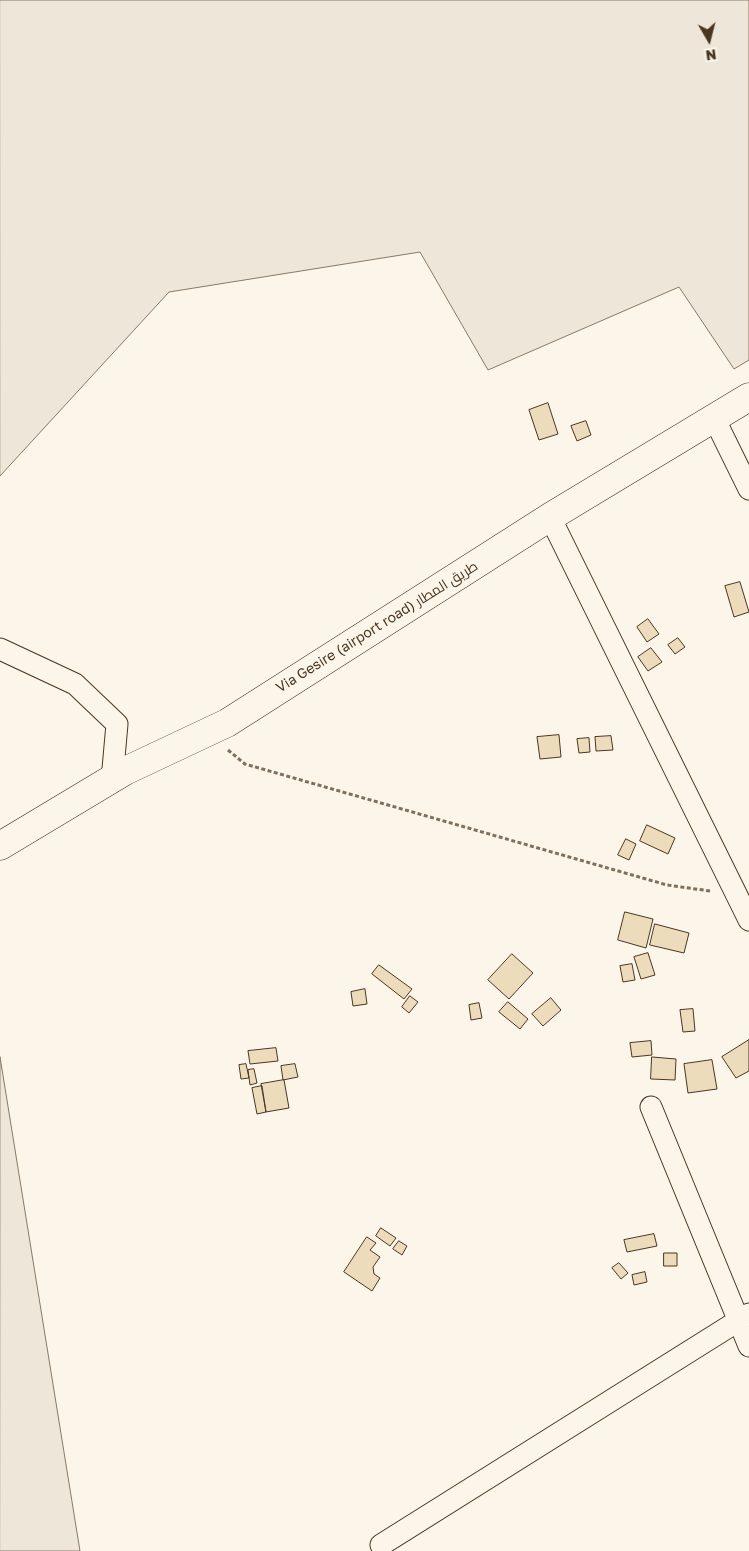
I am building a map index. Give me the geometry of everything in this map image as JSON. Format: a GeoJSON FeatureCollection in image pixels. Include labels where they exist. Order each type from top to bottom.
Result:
{"type":"FeatureCollection","features":[{"type":"Feature","properties":{"kind":"main road","name":"Via Gesire (airport road) طريق المطار"},"geometry":{"type":"LineString","coordinates":[[0,846],[112,780],[227,723],[550,517],[749,397]]}},
{"type":"Feature","properties":{"kind":"street"},"geometry":{"type":"LineString","coordinates":[[714,418],[749,488]]}},
{"type":"Feature","properties":{"kind":"street"},"geometry":{"type":"LineString","coordinates":[[550,517],[749,920]]}},
{"type":"Feature","properties":{"kind":"street"},"geometry":{"type":"LineString","coordinates":[[0,649],[75,684],[117,724],[112,780]]}},
{"type":"Feature","properties":{"kind":"street"},"geometry":{"type":"LineString","coordinates":[[651,1107],[744,1318],[749,1346]]}},
{"type":"Feature","properties":{"kind":"street"},"geometry":{"type":"LineString","coordinates":[[381,1545],[744,1318]]}},
{"type":"Feature","properties":{"kind":"path"},"geometry":{"type":"LineString","coordinates":[[205,733],[245,764],[667,885],[737,895]]}},
{"type":"Feature","properties":{"kind":"shaded area"},"geometry":{"type":"Polygon","coordinates":[[[0,0],[749,0],[749,360],[734,369],[679,287],[488,370],[420,252],[169,292],[0,476],[0,0]]]}},
{"type":"Feature","properties":{"kind":"shaded area"},"geometry":{"type":"Polygon","coordinates":[[[0,1057],[80,1551],[0,1551],[0,1057]]]}},
{"type":"Feature","properties":{"kind":"building"},"geometry":{"type":"Polygon","coordinates":[[[548,403],[558,434],[539,440],[529,410],[548,403]]]}},
{"type":"Feature","properties":{"kind":"building"},"geometry":{"type":"Polygon","coordinates":[[[586,421],[591,435],[577,441],[571,426],[586,421]]]}},
{"type":"Feature","properties":{"kind":"building"},"geometry":{"type":"Polygon","coordinates":[[[740,582],[749,612],[734,617],[725,586],[740,582]]]}},
{"type":"Feature","properties":{"kind":"building"},"geometry":{"type":"Polygon","coordinates":[[[648,619],[659,634],[647,642],[637,627],[648,619]]]}},
{"type":"Feature","properties":{"kind":"building"},"geometry":{"type":"Polygon","coordinates":[[[678,638],[685,647],[675,654],[668,645],[678,638]]]}},
{"type":"Feature","properties":{"kind":"building"},"geometry":{"type":"Polygon","coordinates":[[[651,648],[662,662],[648,671],[638,657],[651,648]]]}},
{"type":"Feature","properties":{"kind":"building"},"geometry":{"type":"Polygon","coordinates":[[[559,735],[561,757],[540,759],[537,737],[559,735]]]}},
{"type":"Feature","properties":{"kind":"building"},"geometry":{"type":"Polygon","coordinates":[[[611,736],[613,750],[596,751],[595,737],[611,736]]]}},
{"type":"Feature","properties":{"kind":"building"},"geometry":{"type":"Polygon","coordinates":[[[589,738],[590,752],[579,753],[577,739],[589,738]]]}},
{"type":"Feature","properties":{"kind":"building"},"geometry":{"type":"Polygon","coordinates":[[[647,825],[675,838],[668,854],[640,841],[647,825]]]}},
{"type":"Feature","properties":{"kind":"building"},"geometry":{"type":"Polygon","coordinates":[[[626,839],[636,844],[629,860],[618,855],[626,839]]]}},
{"type":"Feature","properties":{"kind":"building"},"geometry":{"type":"Polygon","coordinates":[[[625,912],[653,919],[646,948],[618,940],[625,912]]]}},
{"type":"Feature","properties":{"kind":"building"},"geometry":{"type":"Polygon","coordinates":[[[655,924],[689,933],[684,953],[650,945],[655,924]]]}},
{"type":"Feature","properties":{"kind":"building"},"geometry":{"type":"Polygon","coordinates":[[[648,953],[655,975],[641,979],[634,957],[648,953]]]}},
{"type":"Feature","properties":{"kind":"building"},"geometry":{"type":"Polygon","coordinates":[[[512,954],[533,973],[509,999],[488,980],[512,954]]]}},
{"type":"Feature","properties":{"kind":"building"},"geometry":{"type":"Polygon","coordinates":[[[632,964],[635,980],[623,982],[620,966],[632,964]]]}},
{"type":"Feature","properties":{"kind":"building"},"geometry":{"type":"Polygon","coordinates":[[[379,965],[412,989],[404,999],[372,974],[379,965]]]}},
{"type":"Feature","properties":{"kind":"building"},"geometry":{"type":"Polygon","coordinates":[[[365,989],[367,1004],[353,1006],[351,992],[365,989]]]}},
{"type":"Feature","properties":{"kind":"building"},"geometry":{"type":"Polygon","coordinates":[[[410,996],[418,1002],[409,1013],[402,1007],[410,996]]]}},
{"type":"Feature","properties":{"kind":"building"},"geometry":{"type":"Polygon","coordinates":[[[551,998],[561,1010],[543,1026],[532,1014],[551,998]]]}},
{"type":"Feature","properties":{"kind":"building"},"geometry":{"type":"Polygon","coordinates":[[[508,1002],[528,1019],[520,1029],[499,1012],[508,1002]]]}},
{"type":"Feature","properties":{"kind":"building"},"geometry":{"type":"Polygon","coordinates":[[[479,1003],[482,1018],[471,1020],[469,1005],[479,1003]]]}},
{"type":"Feature","properties":{"kind":"building"},"geometry":{"type":"Polygon","coordinates":[[[693,1009],[695,1031],[683,1032],[680,1010],[693,1009]]]}},
{"type":"Feature","properties":{"kind":"building"},"geometry":{"type":"Polygon","coordinates":[[[749,1040],[749,1071],[736,1078],[722,1057],[749,1040]]]}},
{"type":"Feature","properties":{"kind":"building"},"geometry":{"type":"Polygon","coordinates":[[[651,1041],[652,1055],[632,1057],[630,1043],[651,1041]]]}},
{"type":"Feature","properties":{"kind":"building"},"geometry":{"type":"Polygon","coordinates":[[[276,1048],[278,1061],[250,1064],[248,1051],[276,1048]]]}},
{"type":"Feature","properties":{"kind":"building"},"geometry":{"type":"Polygon","coordinates":[[[652,1057],[676,1059],[675,1080],[651,1079],[652,1057]]]}},
{"type":"Feature","properties":{"kind":"building"},"geometry":{"type":"Polygon","coordinates":[[[712,1060],[717,1089],[688,1093],[684,1064],[712,1060]]]}},
{"type":"Feature","properties":{"kind":"building"},"geometry":{"type":"Polygon","coordinates":[[[246,1064],[249,1078],[241,1079],[239,1065],[246,1064]]]}},
{"type":"Feature","properties":{"kind":"building"},"geometry":{"type":"Polygon","coordinates":[[[295,1064],[298,1077],[283,1080],[281,1066],[295,1064]]]}},
{"type":"Feature","properties":{"kind":"building"},"geometry":{"type":"Polygon","coordinates":[[[254,1069],[257,1083],[250,1085],[248,1070],[254,1069]]]}},
{"type":"Feature","properties":{"kind":"building"},"geometry":{"type":"Polygon","coordinates":[[[284,1080],[289,1108],[266,1112],[261,1084],[284,1080]]]}},
{"type":"Feature","properties":{"kind":"building"},"geometry":{"type":"Polygon","coordinates":[[[262,1086],[266,1112],[257,1114],[252,1088],[262,1086]]]}},
{"type":"Feature","properties":{"kind":"building"},"geometry":{"type":"Polygon","coordinates":[[[381,1228],[396,1238],[390,1246],[376,1236],[381,1228]]]}},
{"type":"Feature","properties":{"kind":"building"},"geometry":{"type":"Polygon","coordinates":[[[654,1234],[657,1246],[627,1252],[624,1240],[654,1234]]]}},
{"type":"Feature","properties":{"kind":"building"},"geometry":{"type":"Polygon","coordinates":[[[367,1237],[376,1243],[370,1250],[380,1257],[373,1267],[374,1274],[380,1278],[372,1291],[344,1272],[367,1237]]]}},
{"type":"Feature","properties":{"kind":"building"},"geometry":{"type":"Polygon","coordinates":[[[399,1241],[407,1246],[402,1255],[393,1249],[399,1241]]]}},
{"type":"Feature","properties":{"kind":"building"},"geometry":{"type":"Polygon","coordinates":[[[664,1253],[677,1253],[677,1266],[664,1266],[664,1253]]]}},
{"type":"Feature","properties":{"kind":"building"},"geometry":{"type":"Polygon","coordinates":[[[619,1263],[628,1273],[621,1279],[612,1268],[619,1263]]]}},
{"type":"Feature","properties":{"kind":"building"},"geometry":{"type":"Polygon","coordinates":[[[645,1272],[647,1282],[634,1285],[632,1275],[645,1272]]]}}]}
